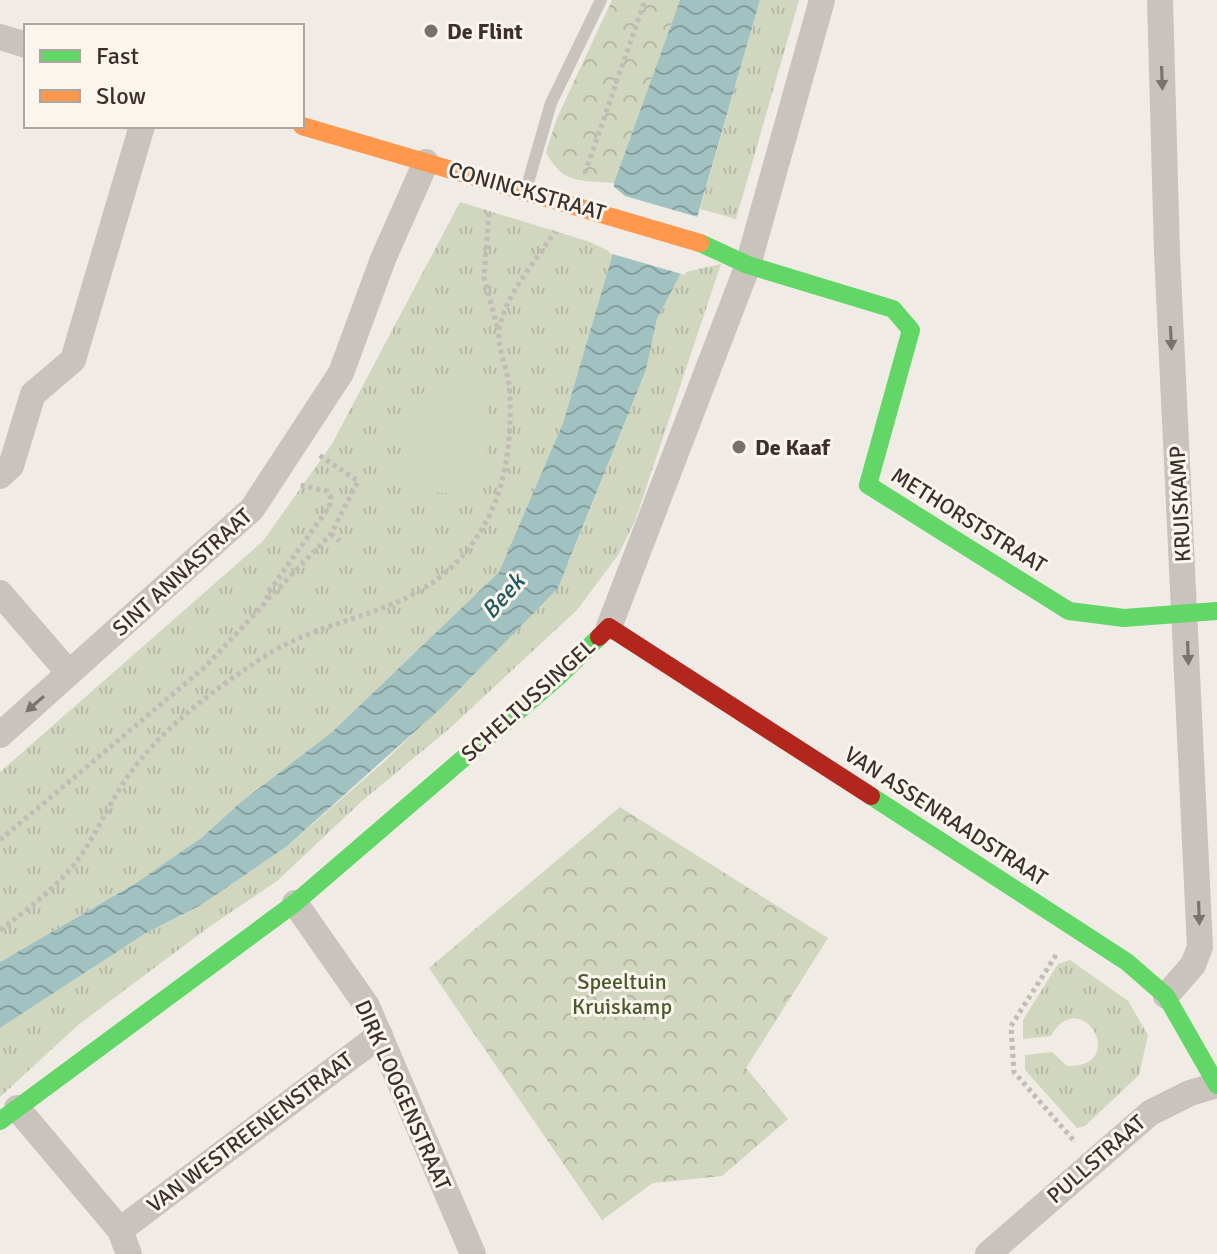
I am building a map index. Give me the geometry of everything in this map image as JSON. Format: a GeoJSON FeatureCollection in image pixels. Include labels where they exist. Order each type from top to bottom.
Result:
{"type":"FeatureCollection","features":[{"type":"Feature","properties":{"kind":"street","name":"SCHELTUSSINGEL"},"geometry":{"type":"LineString","coordinates":[[8,1114],[295,903],[558,677],[609,627],[748,265],[822,0]]}},
{"type":"Feature","properties":{"kind":"street","name":"KRUISKAMP"},"geometry":{"type":"LineString","coordinates":[[1160,0],[1167,253],[1200,947],[1193,965],[1166,996]]}},
{"type":"Feature","properties":{"kind":"street"},"geometry":{"type":"LineString","coordinates":[[0,37],[24,44]]}},
{"type":"Feature","properties":{"kind":"street","name":"CONINCKSTRAAT"},"geometry":{"type":"LineString","coordinates":[[304,127],[574,203],[710,246],[748,265]]}},
{"type":"Feature","properties":{"kind":"street"},"geometry":{"type":"LineString","coordinates":[[0,476],[11,466],[33,394],[73,360],[141,128]]}},
{"type":"Feature","properties":{"kind":"street","name":"SINT ANNASTRAAT"},"geometry":{"type":"LineString","coordinates":[[0,735],[252,509],[341,373],[383,259],[426,162]]}},
{"type":"Feature","properties":{"kind":"street","name":"METHORSTSTRAAT"},"geometry":{"type":"LineString","coordinates":[[748,265],[893,309],[911,330],[868,485],[1069,611],[1089,617],[1144,619],[1186,612]]}},
{"type":"Feature","properties":{"kind":"street"},"geometry":{"type":"LineString","coordinates":[[0,593],[69,673]]}},
{"type":"Feature","properties":{"kind":"street"},"geometry":{"type":"LineString","coordinates":[[1186,612],[1217,611]]}},
{"type":"Feature","properties":{"kind":"street","name":"VAN ASSENRAADSTRAAT"},"geometry":{"type":"LineString","coordinates":[[609,627],[1127,962],[1166,996],[1217,1085]]}},
{"type":"Feature","properties":{"kind":"street","name":"DIRK LOOGENSTRAAT"},"geometry":{"type":"LineString","coordinates":[[295,903],[367,1006],[473,1254]]}},
{"type":"Feature","properties":{"kind":"street","name":"VAN WESTREENENSTRAAT"},"geometry":{"type":"LineString","coordinates":[[124,1242],[380,1035]]}},
{"type":"Feature","properties":{"kind":"street","name":"PULLSTRAAT"},"geometry":{"type":"LineString","coordinates":[[988,1254],[1150,1113],[1190,1093],[1217,1085]]}},
{"type":"Feature","properties":{"kind":"street"},"geometry":{"type":"LineString","coordinates":[[8,1114],[124,1242]]}},
{"type":"Feature","properties":{"kind":"lane"},"geometry":{"type":"LineString","coordinates":[[526,190],[551,103],[601,0]]}},
{"type":"Feature","properties":{"kind":"path"},"geometry":{"type":"LineString","coordinates":[[499,332],[511,299],[574,203],[645,0]]}},
{"type":"Feature","properties":{"kind":"path"},"geometry":{"type":"LineString","coordinates":[[0,930],[58,883],[77,860],[127,777],[188,712],[259,659],[316,633],[391,606],[431,585],[469,549],[501,489],[510,427],[508,383],[499,332],[484,278],[492,181]]}},
{"type":"Feature","properties":{"kind":"path"},"geometry":{"type":"LineString","coordinates":[[0,840],[205,667],[331,534],[358,481],[329,462]]}},
{"type":"Feature","properties":{"kind":"path"},"geometry":{"type":"LineString","coordinates":[[265,603],[270,590],[325,515],[331,498],[327,491],[305,488],[279,471]]}},
{"type":"Feature","properties":{"kind":"path"},"geometry":{"type":"LineString","coordinates":[[331,534],[340,541]]}},
{"type":"Feature","properties":{"kind":"path"},"geometry":{"type":"LineString","coordinates":[[1073,927],[1011,1026],[1014,1072],[1093,1162]]}},
{"type":"Feature","properties":{"kind":"green space"},"geometry":{"type":"Polygon","coordinates":[[[612,0],[680,0],[614,183],[582,181],[566,176],[552,163],[546,152],[557,118],[612,0]]]}},
{"type":"Feature","properties":{"kind":"green space"},"geometry":{"type":"Polygon","coordinates":[[[760,0],[799,0],[736,219],[700,209],[760,0]]]}},
{"type":"Feature","properties":{"kind":"green space"},"geometry":{"type":"Polygon","coordinates":[[[460,202],[590,242],[613,253],[563,423],[499,572],[332,732],[241,802],[201,838],[136,883],[0,962],[0,772],[263,541],[332,444],[460,202]]]}},
{"type":"Feature","properties":{"kind":"green space"},"geometry":{"type":"Polygon","coordinates":[[[721,264],[635,521],[618,555],[577,610],[450,728],[362,801],[277,881],[209,927],[78,1025],[0,1097],[0,1028],[146,933],[201,905],[286,847],[385,761],[474,674],[569,562],[646,370],[657,319],[681,273],[721,264]]]}},
{"type":"Feature","properties":{"kind":"green space"},"geometry":{"type":"Polygon","coordinates":[[[455,379],[475,389],[486,406],[490,426],[488,448],[480,468],[467,484],[451,492],[432,491],[416,481],[406,466],[402,448],[403,429],[409,411],[420,395],[436,384],[455,379]]]}},
{"type":"Feature","properties":{"kind":"green space","name":"Speeltuin Kruiskamp"},"geometry":{"type":"Polygon","coordinates":[[[620,807],[828,938],[746,1068],[788,1119],[722,1176],[653,1183],[602,1220],[429,968],[620,807]]]}},
{"type":"Feature","properties":{"kind":"green space"},"geometry":{"type":"Polygon","coordinates":[[[1070,960],[1128,1001],[1148,1035],[1139,1075],[1085,1126],[1077,1128],[1025,1070],[1025,1055],[1052,1052],[1067,1066],[1086,1063],[1096,1055],[1098,1043],[1094,1032],[1086,1022],[1075,1018],[1063,1022],[1051,1036],[1023,1039],[1023,1020],[1058,964],[1070,960]]]}},
{"type":"Feature","properties":{"kind":"water","name":"Beek"},"geometry":{"type":"Polygon","coordinates":[[[680,0],[760,0],[681,273],[657,319],[646,370],[558,588],[440,709],[286,847],[201,905],[146,933],[0,1028],[0,962],[136,883],[201,838],[241,802],[332,732],[499,572],[563,423],[613,253],[614,183],[680,0]]]}},
{"type":"Feature","properties":{"kind":"pier"},"geometry":{"type":"Polygon","coordinates":[[[612,176],[612,185],[625,196],[701,218],[685,275],[609,253],[612,176]]]}},
{"type":"Feature","properties":{"kind":"traffic: fast"},"geometry":{"type":"LineString","coordinates":[[700,243],[748,265],[893,309],[911,330],[868,485],[1069,611],[1124,618],[1217,611]]}},
{"type":"Feature","properties":{"kind":"traffic: fast"},"geometry":{"type":"LineString","coordinates":[[0,1121],[295,903],[558,677],[599,637]]}},
{"type":"Feature","properties":{"kind":"traffic: fast"},"geometry":{"type":"LineString","coordinates":[[871,796],[1127,962],[1166,996],[1217,1085]]}},
{"type":"Feature","properties":{"kind":"traffic: slow"},"geometry":{"type":"LineString","coordinates":[[304,127],[700,243]]}},
{"type":"Feature","properties":{"kind":"traffic: jam"},"geometry":{"type":"LineString","coordinates":[[599,637],[609,627],[871,796]]}},
{"type":"Feature","properties":{"kind":"place","name":"De Flint"},"geometry":{"type":"Point","coordinates":[431,31]}},
{"type":"Feature","properties":{"kind":"place","name":"De Kaaf"},"geometry":{"type":"Point","coordinates":[739,447]}}]}
